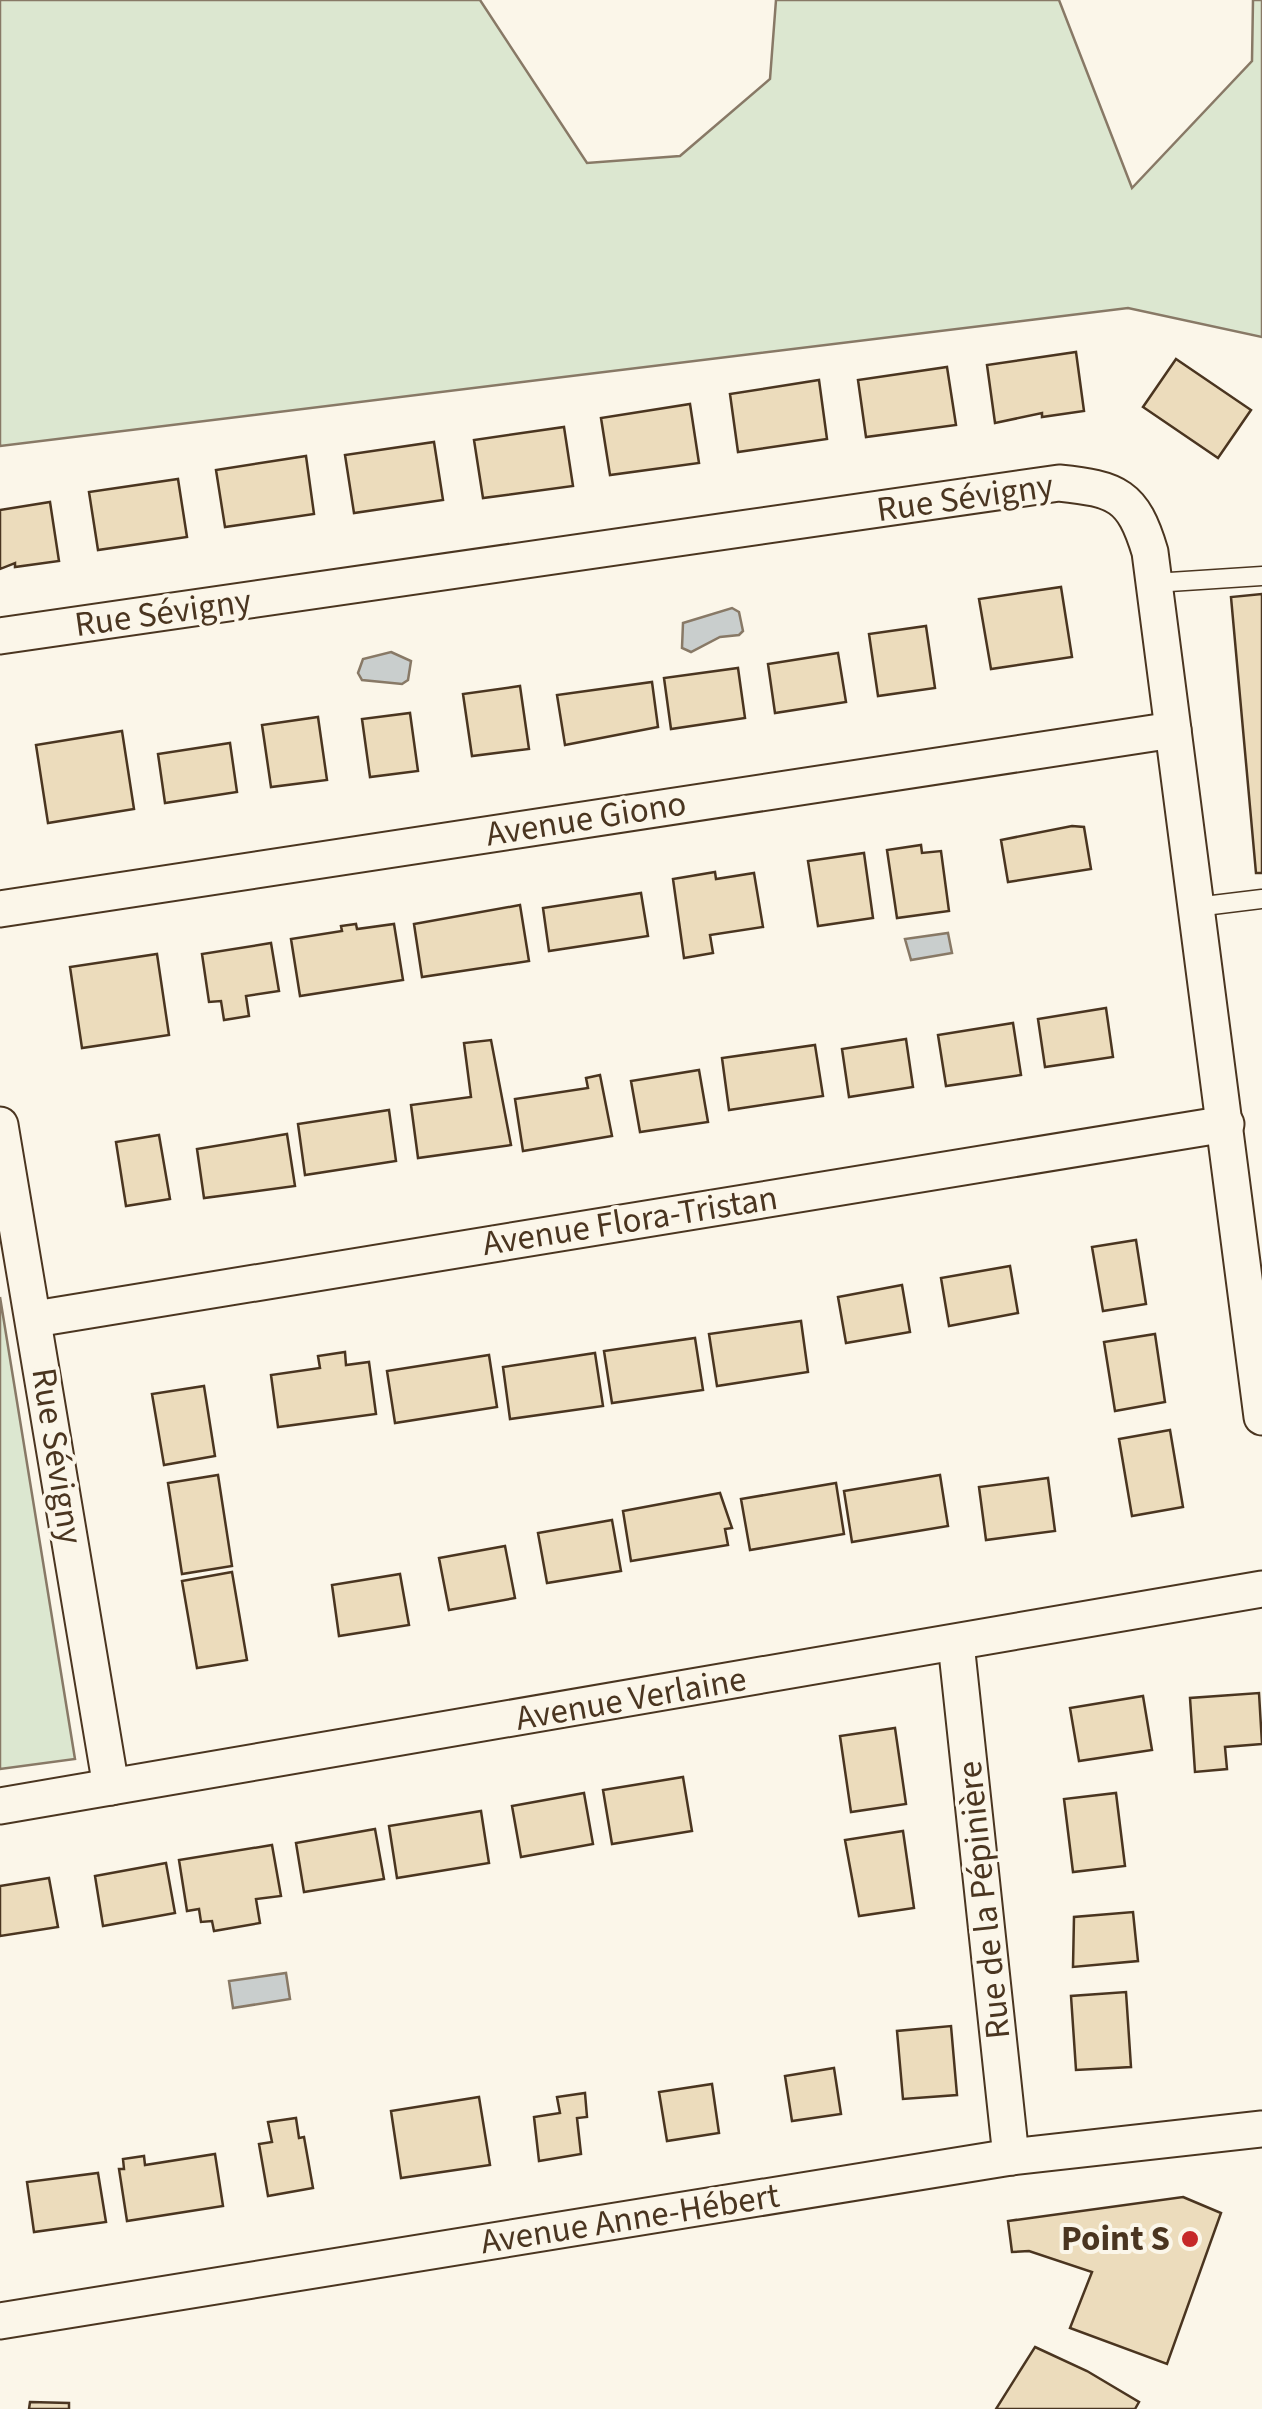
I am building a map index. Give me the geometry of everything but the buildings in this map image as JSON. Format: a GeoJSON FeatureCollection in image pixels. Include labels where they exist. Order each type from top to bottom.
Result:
{"type":"FeatureCollection","features":[{"type":"Feature","properties":{"kind":"street","name":"Rue Sévigny"},"geometry":{"type":"LineString","coordinates":[[0,636],[1060,484],[1101,488],[1126,500],[1142,524],[1154,583],[1262,1416]]}},
{"type":"Feature","properties":{"kind":"street","name":"Avenue Giono"},"geometry":{"type":"LineString","coordinates":[[0,909],[1173,730]]}},
{"type":"Feature","properties":{"kind":"street","name":"Avenue Flora-Tristan"},"geometry":{"type":"LineString","coordinates":[[35,1319],[1226,1124]]}},
{"type":"Feature","properties":{"kind":"street","name":"Rue Sévigny"},"geometry":{"type":"LineString","coordinates":[[0,1125],[110,1787]]}},
{"type":"Feature","properties":{"kind":"street","name":"Avenue Verlaine"},"geometry":{"type":"LineString","coordinates":[[0,1806],[1262,1589]]}},
{"type":"Feature","properties":{"kind":"street","name":"Rue de la Pépinière"},"geometry":{"type":"LineString","coordinates":[[956,1644],[1012,2157]]}},
{"type":"Feature","properties":{"kind":"street","name":"Avenue Anne-Hébert"},"geometry":{"type":"LineString","coordinates":[[0,2321],[1012,2157],[1262,2128]]}},
{"type":"Feature","properties":{"kind":"lane"},"geometry":{"type":"LineString","coordinates":[[1154,583],[1262,576]]}},
{"type":"Feature","properties":{"kind":"lane"},"geometry":{"type":"LineString","coordinates":[[1196,907],[1262,899]]}},
{"type":"Feature","properties":{"kind":"green space"},"geometry":{"type":"Polygon","coordinates":[[[0,0],[480,0],[587,163],[680,156],[770,79],[776,0],[1059,0],[1132,188],[1252,61],[1253,0],[1262,0],[1262,337],[1128,308],[0,446],[0,0]]]}},
{"type":"Feature","properties":{"kind":"green space"},"geometry":{"type":"Polygon","coordinates":[[[0,1297],[75,1759],[0,1769],[0,1297]]]}},
{"type":"Feature","properties":{"kind":"shaded area"},"geometry":{"type":"Polygon","coordinates":[[[732,608],[739,612],[743,631],[739,635],[720,637],[691,652],[682,648],[683,623],[732,608]]]}},
{"type":"Feature","properties":{"kind":"shaded area"},"geometry":{"type":"Polygon","coordinates":[[[391,652],[411,661],[408,680],[402,684],[362,680],[358,673],[363,659],[391,652]]]}},
{"type":"Feature","properties":{"kind":"shaded area"},"geometry":{"type":"Polygon","coordinates":[[[948,933],[952,953],[911,960],[905,939],[948,933]]]}},
{"type":"Feature","properties":{"kind":"shaded area"},"geometry":{"type":"Polygon","coordinates":[[[286,1973],[290,1999],[233,2008],[229,1981],[286,1973]]]}},
{"type":"Feature","properties":{"kind":"place","name":"Point S"},"geometry":{"type":"Point","coordinates":[1190,2239]}}]}
